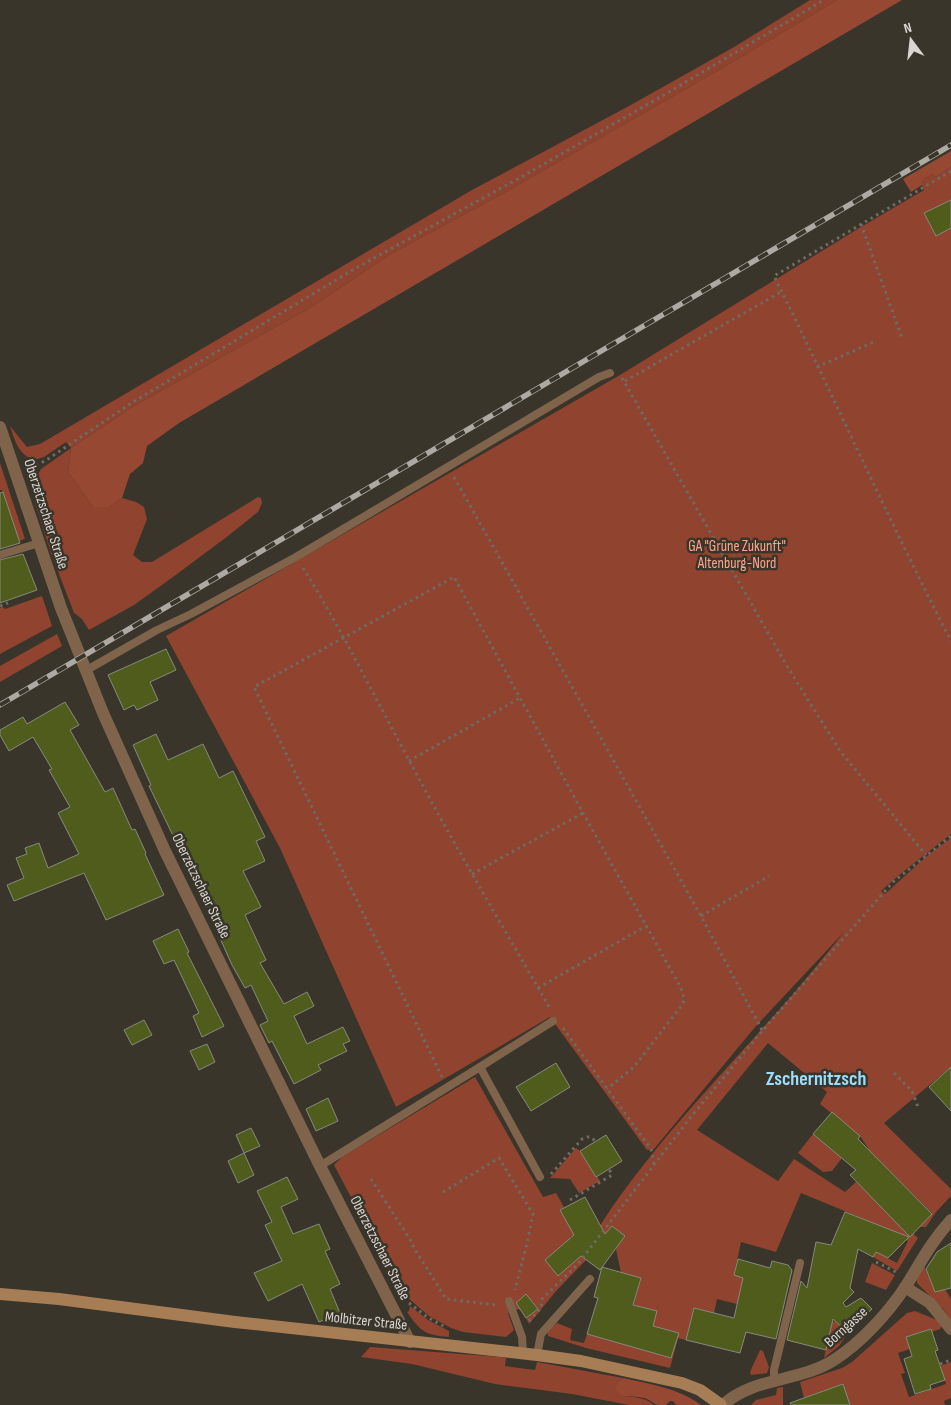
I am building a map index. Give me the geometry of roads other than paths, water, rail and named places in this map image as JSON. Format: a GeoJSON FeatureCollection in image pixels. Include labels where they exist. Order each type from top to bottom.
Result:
{"type":"FeatureCollection","features":[{"type":"Feature","properties":{"kind":"street","name":"Oberzetzschaer Straße"},"geometry":{"type":"LineString","coordinates":[[0,426],[60,608],[85,671],[165,851],[320,1166],[410,1342]]}},
{"type":"Feature","properties":{"kind":"street","name":"Borngasse"},"geometry":{"type":"LineString","coordinates":[[722,1405],[737,1393],[806,1373],[836,1359],[853,1346],[878,1321],[907,1283],[933,1241],[951,1220]]}},
{"type":"Feature","properties":{"kind":"street"},"geometry":{"type":"LineString","coordinates":[[907,1283],[930,1302],[951,1329]]}},
{"type":"Feature","properties":{"kind":"street","name":"Molbitzer Straße"},"geometry":{"type":"LineString","coordinates":[[0,1294],[59,1299],[234,1322],[581,1361],[682,1383],[700,1390],[722,1405]]}},
{"type":"Feature","properties":{"kind":"lane"},"geometry":{"type":"LineString","coordinates":[[85,671],[157,630],[296,557],[599,377],[610,373]]}},
{"type":"Feature","properties":{"kind":"lane"},"geometry":{"type":"LineString","coordinates":[[0,555],[39,544]]}},
{"type":"Feature","properties":{"kind":"lane"},"geometry":{"type":"LineString","coordinates":[[320,1166],[555,1020]]}},
{"type":"Feature","properties":{"kind":"lane"},"geometry":{"type":"LineString","coordinates":[[480,1067],[540,1177]]}},
{"type":"Feature","properties":{"kind":"lane"},"geometry":{"type":"LineString","coordinates":[[774,1382],[774,1370],[800,1262]]}},
{"type":"Feature","properties":{"kind":"lane"},"geometry":{"type":"LineString","coordinates":[[537,1355],[541,1334],[590,1279]]}},
{"type":"Feature","properties":{"kind":"lane"},"geometry":{"type":"LineString","coordinates":[[509,1300],[522,1337],[523,1353]]}},
{"type":"Feature","properties":{"kind":"railway"},"geometry":{"type":"LineString","coordinates":[[0,705],[951,145]]}},
{"type":"Feature","properties":{"kind":"district","name":"Zschernitzsch"},"geometry":{"type":"Point","coordinates":[816,1079]}},
{"type":"Feature","properties":{"kind":"park label","name":"GA \"Grüne Zukunft\" Altenburg-Nord"},"geometry":{"type":"Point","coordinates":[737,554]}}]}
